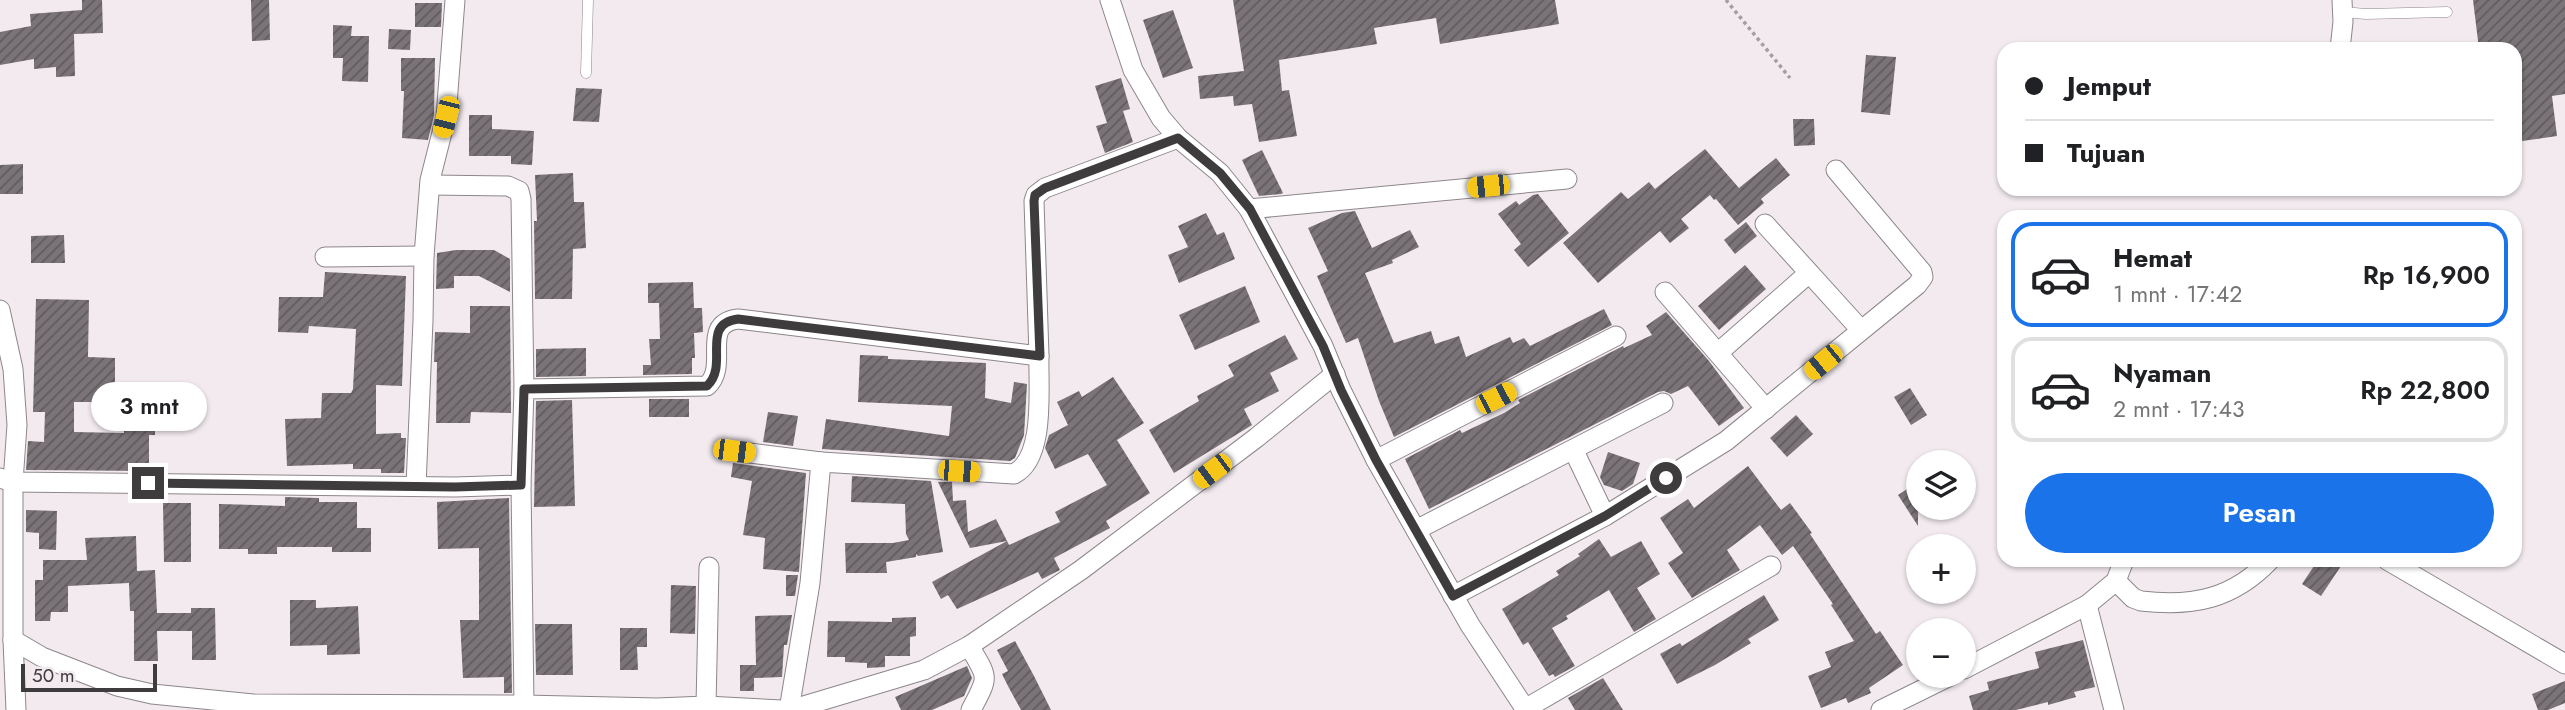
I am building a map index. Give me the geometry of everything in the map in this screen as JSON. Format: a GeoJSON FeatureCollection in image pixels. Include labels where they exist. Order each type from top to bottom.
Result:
{"type":"FeatureCollection","features":[{"type":"Feature","properties":{"kind":"street"},"geometry":{"type":"LineString","coordinates":[[416,486],[424,256],[430,185],[446,117],[455,0]]}},
{"type":"Feature","properties":{"kind":"street"},"geometry":{"type":"LineString","coordinates":[[1110,0],[1133,69],[1161,118],[1178,138],[1220,173],[1250,209],[1323,346],[1376,460],[1470,625],[1526,709],[1771,566]]}},
{"type":"Feature","properties":{"kind":"street"},"geometry":{"type":"LineString","coordinates":[[2340,42],[2343,6]]}},
{"type":"Feature","properties":{"kind":"street"},"geometry":{"type":"LineString","coordinates":[[734,451],[821,462],[1014,474],[1026,466],[1032,454],[1039,412],[1035,195],[1045,188],[1178,138]]}},
{"type":"Feature","properties":{"kind":"street"},"geometry":{"type":"LineString","coordinates":[[1453,596],[1605,516],[1726,441],[1917,285],[1923,272],[1836,170]]}},
{"type":"Feature","properties":{"kind":"street"},"geometry":{"type":"LineString","coordinates":[[1250,209],[1567,179]]}},
{"type":"Feature","properties":{"kind":"street"},"geometry":{"type":"LineString","coordinates":[[430,185],[508,186],[519,191],[521,199],[524,705]]}},
{"type":"Feature","properties":{"kind":"street"},"geometry":{"type":"LineString","coordinates":[[1765,224],[1861,330]]}},
{"type":"Feature","properties":{"kind":"street"},"geometry":{"type":"LineString","coordinates":[[325,257],[424,256]]}},
{"type":"Feature","properties":{"kind":"street"},"geometry":{"type":"LineString","coordinates":[[1719,352],[1809,272]]}},
{"type":"Feature","properties":{"kind":"street"},"geometry":{"type":"LineString","coordinates":[[1665,292],[1766,409]]}},
{"type":"Feature","properties":{"kind":"street"},"geometry":{"type":"LineString","coordinates":[[0,310],[13,369],[17,425],[7,480],[16,710]]}},
{"type":"Feature","properties":{"kind":"street"},"geometry":{"type":"LineString","coordinates":[[524,389],[707,386],[717,369],[717,333],[720,326],[726,321],[738,319],[1040,356]]}},
{"type":"Feature","properties":{"kind":"street"},"geometry":{"type":"LineString","coordinates":[[1376,460],[1616,337]]}},
{"type":"Feature","properties":{"kind":"street"},"geometry":{"type":"LineString","coordinates":[[821,462],[810,583],[790,710],[924,670],[969,646],[1082,570],[1245,447],[1335,374]]}},
{"type":"Feature","properties":{"kind":"street"},"geometry":{"type":"LineString","coordinates":[[1416,530],[1663,403]]}},
{"type":"Feature","properties":{"kind":"street"},"geometry":{"type":"LineString","coordinates":[[1574,451],[1605,516]]}},
{"type":"Feature","properties":{"kind":"street"},"geometry":{"type":"LineString","coordinates":[[7,480],[455,487],[521,485]]}},
{"type":"Feature","properties":{"kind":"street"},"geometry":{"type":"LineString","coordinates":[[706,706],[709,567]]}},
{"type":"Feature","properties":{"kind":"street"},"geometry":{"type":"LineString","coordinates":[[1976,663],[2087,605],[2116,581],[2121,567]]}},
{"type":"Feature","properties":{"kind":"street"},"geometry":{"type":"LineString","coordinates":[[2116,581],[2133,598],[2141,601],[2198,601],[2224,594],[2244,584],[2262,567]]}},
{"type":"Feature","properties":{"kind":"street"},"geometry":{"type":"LineString","coordinates":[[2399,567],[2565,664]]}},
{"type":"Feature","properties":{"kind":"street"},"geometry":{"type":"LineString","coordinates":[[2087,605],[2114,710]]}},
{"type":"Feature","properties":{"kind":"street"},"geometry":{"type":"LineString","coordinates":[[13,640],[42,657],[117,686],[152,694],[253,704],[437,707],[524,705],[657,709],[706,706],[782,710]]}},
{"type":"Feature","properties":{"kind":"street"},"geometry":{"type":"LineString","coordinates":[[969,646],[985,673],[986,682],[971,710]]}},
{"type":"Feature","properties":{"kind":"street"},"geometry":{"type":"LineString","coordinates":[[1881,710],[1926,688]]}},
{"type":"Feature","properties":{"kind":"lane"},"geometry":{"type":"LineString","coordinates":[[586,73],[587,0]]}},
{"type":"Feature","properties":{"kind":"lane"},"geometry":{"type":"LineString","coordinates":[[2343,6],[2366,14],[2447,12]]}},
{"type":"Feature","properties":{"kind":"path"},"geometry":{"type":"LineString","coordinates":[[1726,0],[1790,78]]}},
{"type":"Feature","properties":{"kind":"building"},"geometry":{"type":"Polygon","coordinates":[[[82,0],[102,0],[103,33],[74,34],[75,76],[56,77],[56,67],[34,69],[34,59],[0,65],[0,32],[31,26],[30,14],[82,10],[82,0]]]}},
{"type":"Feature","properties":{"kind":"building"},"geometry":{"type":"Polygon","coordinates":[[[251,0],[269,0],[270,40],[252,41],[251,0]]]}},
{"type":"Feature","properties":{"kind":"building"},"geometry":{"type":"Polygon","coordinates":[[[1233,0],[1555,0],[1559,24],[1440,44],[1436,18],[1374,28],[1377,44],[1279,60],[1282,91],[1289,90],[1297,136],[1259,142],[1252,104],[1234,106],[1233,96],[1200,99],[1198,76],[1244,71],[1233,0]]]}},
{"type":"Feature","properties":{"kind":"building"},"geometry":{"type":"Polygon","coordinates":[[[2473,0],[2565,0],[2565,94],[2552,96],[2557,136],[2522,141],[2522,42],[2478,42],[2473,0]]]}},
{"type":"Feature","properties":{"kind":"building"},"geometry":{"type":"Polygon","coordinates":[[[415,3],[442,3],[441,27],[415,27],[415,3]]]}},
{"type":"Feature","properties":{"kind":"building"},"geometry":{"type":"Polygon","coordinates":[[[1173,10],[1193,68],[1163,78],[1143,20],[1173,10]]]}},
{"type":"Feature","properties":{"kind":"building"},"geometry":{"type":"Polygon","coordinates":[[[333,25],[352,26],[351,36],[369,36],[368,82],[342,81],[343,58],[333,58],[333,25]]]}},
{"type":"Feature","properties":{"kind":"building"},"geometry":{"type":"Polygon","coordinates":[[[389,29],[411,30],[410,50],[388,49],[389,29]]]}},
{"type":"Feature","properties":{"kind":"building"},"geometry":{"type":"Polygon","coordinates":[[[1866,55],[1896,57],[1890,115],[1861,112],[1866,55]]]}},
{"type":"Feature","properties":{"kind":"building"},"geometry":{"type":"Polygon","coordinates":[[[401,58],[435,58],[434,115],[428,140],[402,138],[404,91],[401,91],[401,58]]]}},
{"type":"Feature","properties":{"kind":"building"},"geometry":{"type":"Polygon","coordinates":[[[1121,78],[1130,109],[1123,111],[1133,142],[1105,153],[1096,126],[1107,123],[1095,86],[1121,78]]]}},
{"type":"Feature","properties":{"kind":"building"},"geometry":{"type":"Polygon","coordinates":[[[576,88],[602,89],[599,122],[573,121],[576,88]]]}},
{"type":"Feature","properties":{"kind":"building"},"geometry":{"type":"Polygon","coordinates":[[[469,115],[492,115],[492,129],[534,131],[532,165],[511,164],[511,156],[469,156],[469,115]]]}},
{"type":"Feature","properties":{"kind":"building"},"geometry":{"type":"Polygon","coordinates":[[[1793,119],[1814,119],[1815,145],[1794,146],[1793,119]]]}},
{"type":"Feature","properties":{"kind":"building"},"geometry":{"type":"Polygon","coordinates":[[[1705,149],[1739,188],[1776,158],[1790,175],[1761,199],[1764,203],[1738,225],[1710,195],[1681,219],[1689,228],[1670,243],[1660,231],[1598,283],[1563,243],[1621,192],[1628,199],[1649,182],[1655,189],[1705,149]]]}},
{"type":"Feature","properties":{"kind":"building"},"geometry":{"type":"Polygon","coordinates":[[[1262,150],[1283,193],[1281,194],[1259,196],[1242,160],[1262,150]]]}},
{"type":"Feature","properties":{"kind":"building"},"geometry":{"type":"Polygon","coordinates":[[[23,164],[23,194],[0,194],[0,165],[23,164]]]}},
{"type":"Feature","properties":{"kind":"building"},"geometry":{"type":"Polygon","coordinates":[[[573,173],[574,202],[584,202],[586,248],[573,249],[572,299],[535,299],[535,175],[573,173]]]}},
{"type":"Feature","properties":{"kind":"building"},"geometry":{"type":"Polygon","coordinates":[[[1538,194],[1569,233],[1528,267],[1514,250],[1521,244],[1498,214],[1516,201],[1519,205],[1538,194]]]}},
{"type":"Feature","properties":{"kind":"building"},"geometry":{"type":"Polygon","coordinates":[[[1355,211],[1372,248],[1410,230],[1419,247],[1392,260],[1393,263],[1365,273],[1394,343],[1431,331],[1435,344],[1459,336],[1466,357],[1510,337],[1513,343],[1524,338],[1530,346],[1604,309],[1612,325],[1394,437],[1358,338],[1346,343],[1317,276],[1328,271],[1308,228],[1342,213],[1355,211]]]}},
{"type":"Feature","properties":{"kind":"building"},"geometry":{"type":"Polygon","coordinates":[[[1206,213],[1217,235],[1224,232],[1235,259],[1179,283],[1168,255],[1188,247],[1178,226],[1206,213]]]}},
{"type":"Feature","properties":{"kind":"building"},"geometry":{"type":"Polygon","coordinates":[[[1746,222],[1757,236],[1735,254],[1724,240],[1746,222]]]}},
{"type":"Feature","properties":{"kind":"building"},"geometry":{"type":"Polygon","coordinates":[[[64,235],[65,263],[31,263],[31,236],[64,235]]]}},
{"type":"Feature","properties":{"kind":"building"},"geometry":{"type":"Polygon","coordinates":[[[494,250],[510,259],[510,292],[479,276],[454,276],[454,288],[436,289],[437,253],[494,250]]]}},
{"type":"Feature","properties":{"kind":"building"},"geometry":{"type":"Polygon","coordinates":[[[1745,265],[1766,289],[1719,330],[1698,306],[1745,265]]]}},
{"type":"Feature","properties":{"kind":"building"},"geometry":{"type":"Polygon","coordinates":[[[325,272],[406,276],[402,386],[376,385],[376,434],[401,433],[401,438],[406,438],[404,473],[381,473],[381,469],[353,469],[353,464],[287,466],[285,419],[321,418],[322,393],[351,393],[353,389],[356,329],[309,326],[308,333],[278,332],[279,297],[323,297],[325,272]]]}},
{"type":"Feature","properties":{"kind":"building"},"geometry":{"type":"Polygon","coordinates":[[[693,282],[694,308],[702,308],[703,332],[694,333],[695,358],[692,358],[692,374],[643,375],[643,365],[651,365],[649,339],[660,339],[659,303],[648,303],[648,283],[693,282]]]}},
{"type":"Feature","properties":{"kind":"building"},"geometry":{"type":"Polygon","coordinates":[[[1245,286],[1260,322],[1195,350],[1179,315],[1245,286]]]}},
{"type":"Feature","properties":{"kind":"building"},"geometry":{"type":"Polygon","coordinates":[[[36,299],[89,300],[88,357],[115,358],[115,402],[74,402],[74,432],[124,433],[124,406],[155,407],[155,435],[149,435],[149,471],[26,470],[28,441],[44,442],[45,412],[33,412],[36,299]]]}},
{"type":"Feature","properties":{"kind":"building"},"geometry":{"type":"Polygon","coordinates":[[[470,306],[510,306],[511,413],[471,412],[470,423],[436,423],[435,332],[470,333],[470,306]]]}},
{"type":"Feature","properties":{"kind":"building"},"geometry":{"type":"Polygon","coordinates":[[[1666,312],[1709,361],[1744,408],[1719,426],[1688,386],[1671,394],[1658,392],[1429,509],[1405,459],[1460,430],[1462,433],[1504,413],[1520,403],[1518,400],[1623,346],[1624,348],[1652,335],[1646,326],[1666,312]]]}},
{"type":"Feature","properties":{"kind":"building"},"geometry":{"type":"Polygon","coordinates":[[[1285,335],[1298,359],[1270,373],[1279,391],[1244,409],[1252,425],[1174,473],[1149,430],[1199,401],[1197,396],[1234,376],[1228,365],[1285,335]]]}},
{"type":"Feature","properties":{"kind":"building"},"geometry":{"type":"Polygon","coordinates":[[[586,348],[586,376],[536,377],[536,349],[586,348]]]}},
{"type":"Feature","properties":{"kind":"building"},"geometry":{"type":"Polygon","coordinates":[[[860,355],[888,356],[888,359],[986,363],[985,398],[1011,403],[1014,382],[1027,384],[1024,435],[1015,458],[1010,461],[822,449],[826,419],[949,436],[952,406],[858,402],[860,355]]]}},
{"type":"Feature","properties":{"kind":"building"},"geometry":{"type":"Polygon","coordinates":[[[1113,377],[1144,423],[1117,440],[1150,493],[1106,521],[1110,528],[1054,558],[1060,570],[1042,579],[1038,572],[957,609],[948,595],[941,599],[932,582],[1007,541],[1009,545],[1060,522],[1055,512],[1107,485],[1088,454],[1055,469],[1045,448],[1049,435],[1068,425],[1057,402],[1079,391],[1082,397],[1113,377]]]}},
{"type":"Feature","properties":{"kind":"building"},"geometry":{"type":"Polygon","coordinates":[[[1910,388],[1927,415],[1911,425],[1894,397],[1910,388]]]}},
{"type":"Feature","properties":{"kind":"building"},"geometry":{"type":"Polygon","coordinates":[[[649,399],[689,399],[689,417],[649,417],[649,399]]]}},
{"type":"Feature","properties":{"kind":"building"},"geometry":{"type":"Polygon","coordinates":[[[572,400],[575,506],[534,507],[536,401],[572,400]]]}},
{"type":"Feature","properties":{"kind":"building"},"geometry":{"type":"Polygon","coordinates":[[[768,412],[798,416],[793,446],[763,442],[768,412]]]}},
{"type":"Feature","properties":{"kind":"building"},"geometry":{"type":"Polygon","coordinates":[[[1796,415],[1813,434],[1787,457],[1770,438],[1796,415]]]}},
{"type":"Feature","properties":{"kind":"building"},"geometry":{"type":"Polygon","coordinates":[[[1608,452],[1640,463],[1633,484],[1622,491],[1604,485],[1600,477],[1608,452]]]}},
{"type":"Feature","properties":{"kind":"building"},"geometry":{"type":"Polygon","coordinates":[[[733,463],[806,473],[799,572],[763,569],[765,538],[743,535],[752,481],[731,477],[733,463]]]}},
{"type":"Feature","properties":{"kind":"building"},"geometry":{"type":"Polygon","coordinates":[[[1748,466],[1781,510],[1790,503],[1876,634],[1880,631],[1903,665],[1869,688],[1871,693],[1848,703],[1846,698],[1821,708],[1808,676],[1831,667],[1825,652],[1854,641],[1831,605],[1833,604],[1793,546],[1782,555],[1760,525],[1727,550],[1740,570],[1692,598],[1668,563],[1683,553],[1660,518],[1688,499],[1694,508],[1748,466]]]}},
{"type":"Feature","properties":{"kind":"building"},"geometry":{"type":"Polygon","coordinates":[[[852,476],[931,481],[943,552],[918,556],[916,554],[916,557],[886,562],[887,573],[846,573],[845,543],[893,543],[909,540],[906,534],[905,504],[851,502],[852,476]]]}},
{"type":"Feature","properties":{"kind":"building"},"geometry":{"type":"Polygon","coordinates":[[[938,482],[952,482],[953,501],[966,500],[968,532],[996,519],[1007,541],[970,548],[938,482]]]}},
{"type":"Feature","properties":{"kind":"building"},"geometry":{"type":"Polygon","coordinates":[[[1906,490],[1906,507],[1898,495],[1906,490]]]}},
{"type":"Feature","properties":{"kind":"building"},"geometry":{"type":"Polygon","coordinates":[[[285,497],[319,498],[319,502],[357,502],[357,528],[371,528],[371,552],[332,552],[332,547],[277,547],[277,554],[248,554],[248,549],[219,549],[219,504],[285,506],[285,497]]]}},
{"type":"Feature","properties":{"kind":"building"},"geometry":{"type":"Polygon","coordinates":[[[509,498],[512,693],[504,693],[504,677],[463,678],[460,620],[479,620],[479,548],[438,549],[437,502],[509,498]]]}},
{"type":"Feature","properties":{"kind":"building"},"geometry":{"type":"Polygon","coordinates":[[[163,503],[191,503],[191,562],[164,562],[163,503]]]}},
{"type":"Feature","properties":{"kind":"building"},"geometry":{"type":"Polygon","coordinates":[[[26,510],[57,511],[56,550],[39,549],[39,533],[26,532],[26,510]]]}},
{"type":"Feature","properties":{"kind":"building"},"geometry":{"type":"Polygon","coordinates":[[[136,536],[137,571],[155,570],[157,613],[191,613],[191,608],[215,608],[216,660],[192,660],[192,631],[157,631],[158,661],[134,661],[134,611],[130,611],[129,583],[68,586],[68,612],[51,612],[50,621],[35,621],[35,580],[43,580],[43,560],[87,560],[85,538],[136,536]]]}},
{"type":"Feature","properties":{"kind":"building"},"geometry":{"type":"Polygon","coordinates":[[[1599,539],[1611,557],[1641,541],[1660,574],[1637,588],[1656,619],[1634,632],[1609,590],[1566,616],[1568,619],[1552,628],[1575,666],[1555,677],[1553,674],[1549,676],[1528,642],[1523,645],[1502,609],[1559,575],[1556,571],[1580,556],[1578,554],[1599,539]]]}},
{"type":"Feature","properties":{"kind":"building"},"geometry":{"type":"Polygon","coordinates":[[[2313,567],[2340,567],[2321,596],[2302,584],[2313,567]]]}},
{"type":"Feature","properties":{"kind":"building"},"geometry":{"type":"Polygon","coordinates":[[[786,575],[798,575],[795,596],[786,596],[786,575]]]}},
{"type":"Feature","properties":{"kind":"building"},"geometry":{"type":"Polygon","coordinates":[[[671,585],[696,586],[695,634],[670,633],[671,585]]]}},
{"type":"Feature","properties":{"kind":"building"},"geometry":{"type":"Polygon","coordinates":[[[1764,595],[1779,620],[1748,639],[1751,643],[1677,684],[1660,654],[1680,643],[1682,646],[1764,595]]]}},
{"type":"Feature","properties":{"kind":"building"},"geometry":{"type":"Polygon","coordinates":[[[290,600],[316,600],[316,608],[358,606],[360,654],[327,655],[327,645],[290,646],[290,600]]]}},
{"type":"Feature","properties":{"kind":"building"},"geometry":{"type":"Polygon","coordinates":[[[792,615],[787,645],[784,645],[782,677],[754,678],[754,691],[740,691],[740,665],[756,665],[755,616],[792,615]]]}},
{"type":"Feature","properties":{"kind":"building"},"geometry":{"type":"Polygon","coordinates":[[[916,617],[916,636],[910,637],[910,656],[885,656],[885,667],[867,668],[867,663],[845,662],[845,657],[827,657],[828,621],[892,622],[892,618],[916,617]]]}},
{"type":"Feature","properties":{"kind":"building"},"geometry":{"type":"Polygon","coordinates":[[[535,624],[572,624],[573,675],[536,675],[535,624]]]}},
{"type":"Feature","properties":{"kind":"building"},"geometry":{"type":"Polygon","coordinates":[[[620,628],[647,628],[647,647],[637,647],[638,670],[620,670],[620,628]]]}},
{"type":"Feature","properties":{"kind":"building"},"geometry":{"type":"Polygon","coordinates":[[[2083,640],[2095,687],[2074,692],[2076,697],[2048,705],[2048,702],[2016,710],[1973,710],[1969,696],[1989,690],[1987,682],[2039,668],[2035,652],[2083,640]]]}},
{"type":"Feature","properties":{"kind":"building"},"geometry":{"type":"Polygon","coordinates":[[[1015,641],[1051,710],[1021,710],[1009,688],[1002,674],[1008,671],[997,650],[1015,641]]]}},
{"type":"Feature","properties":{"kind":"building"},"geometry":{"type":"Polygon","coordinates":[[[967,666],[972,678],[964,696],[932,710],[901,710],[895,697],[967,666]]]}},
{"type":"Feature","properties":{"kind":"building"},"geometry":{"type":"Polygon","coordinates":[[[1603,678],[1623,710],[1575,710],[1568,698],[1603,678]]]}},
{"type":"Feature","properties":{"kind":"building"},"geometry":{"type":"Polygon","coordinates":[[[2565,681],[2565,703],[2548,710],[2538,710],[2532,694],[2565,681]]]}},
{"type":"Feature","properties":{"kind":"route"},"geometry":{"type":"LineString","coordinates":[[148,483],[455,487],[521,485],[524,389],[707,386],[717,369],[717,333],[720,326],[726,321],[738,319],[1040,356],[1035,195],[1045,188],[1178,138],[1220,173],[1250,209],[1323,346],[1341,390],[1376,460],[1453,596],[1605,516],[1666,478]]}}]}
